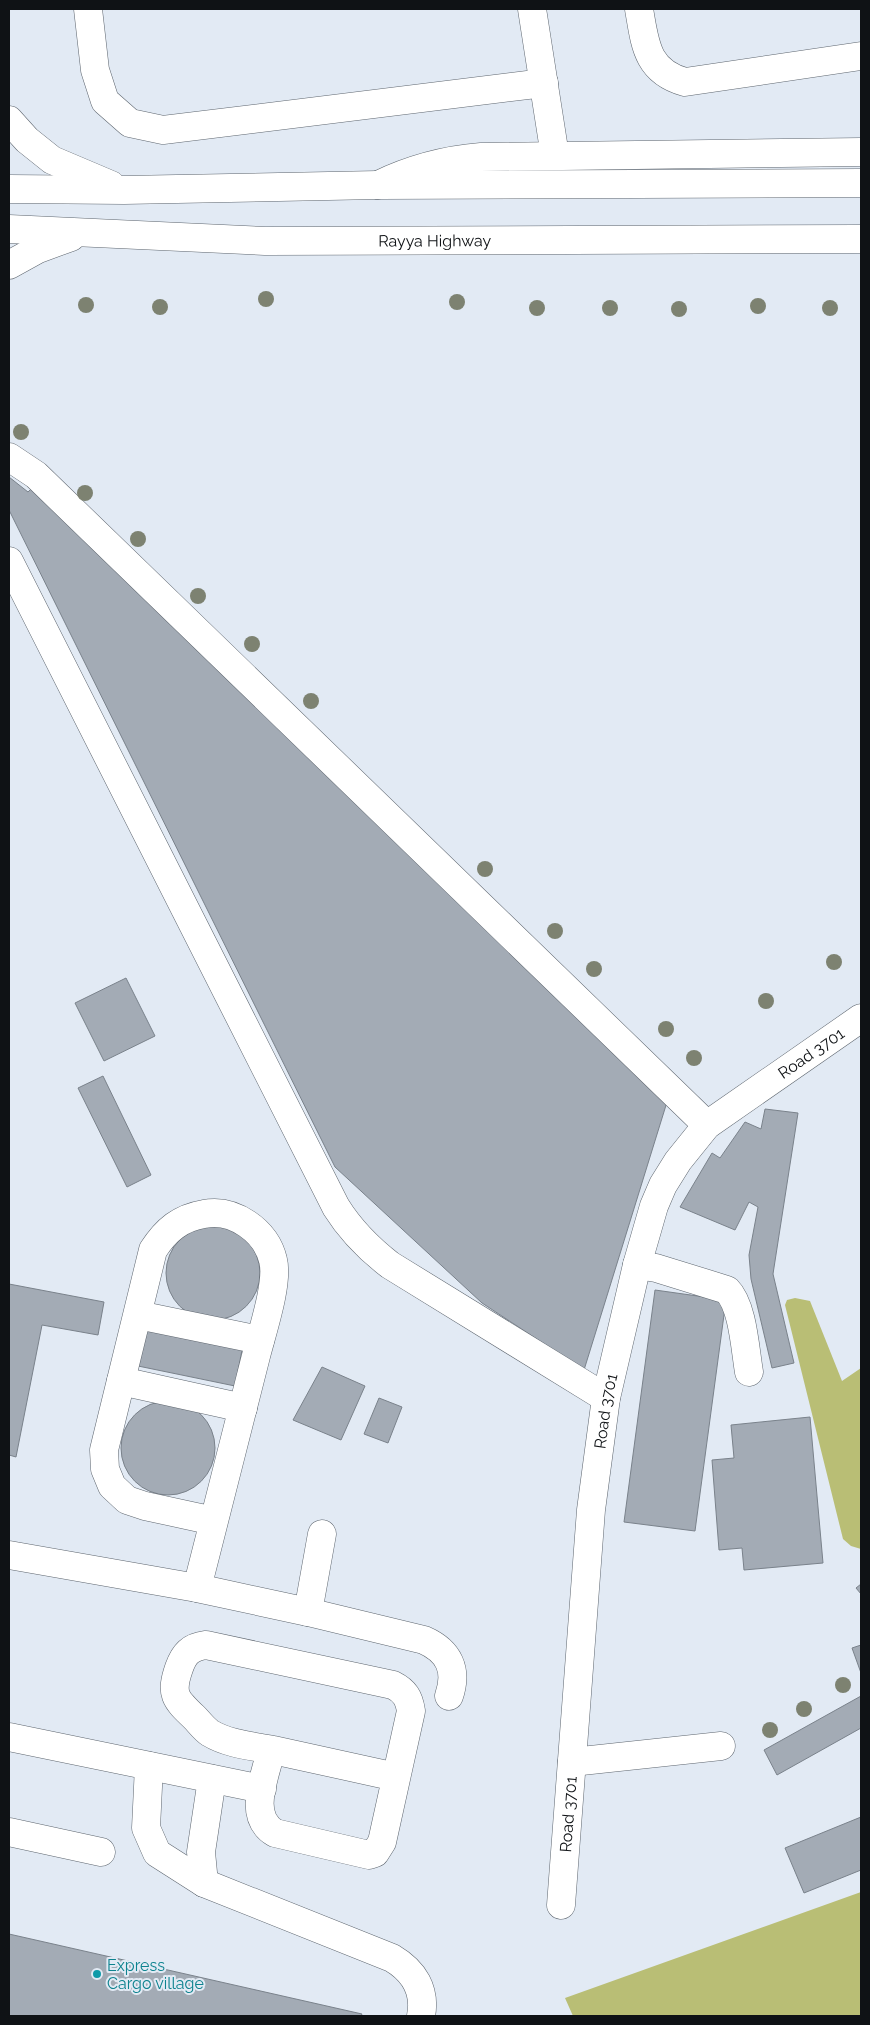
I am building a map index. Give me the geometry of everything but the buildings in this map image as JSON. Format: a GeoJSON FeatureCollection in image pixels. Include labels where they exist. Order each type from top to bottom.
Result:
{"type":"FeatureCollection","features":[{"type":"Feature","properties":{"kind":"street"},"geometry":{"type":"LineString","coordinates":[[88,9],[95,70],[105,101],[130,123],[163,130],[544,83]]}},
{"type":"Feature","properties":{"kind":"street"},"geometry":{"type":"LineString","coordinates":[[532,9],[555,156]]}},
{"type":"Feature","properties":{"kind":"street"},"geometry":{"type":"LineString","coordinates":[[639,9],[645,42],[654,64],[668,76],[685,82],[861,56]]}},
{"type":"Feature","properties":{"kind":"street"},"geometry":{"type":"LineString","coordinates":[[9,120],[27,140],[52,160],[124,190]]}},
{"type":"Feature","properties":{"kind":"street"},"geometry":{"type":"LineString","coordinates":[[378,186],[402,174],[428,165],[454,159],[481,157],[861,152]]}},
{"type":"Feature","properties":{"kind":"street"},"geometry":{"type":"LineString","coordinates":[[9,189],[124,190],[378,186],[861,183]]}},
{"type":"Feature","properties":{"kind":"street","name":"Rayya Highway"},"geometry":{"type":"LineString","coordinates":[[9,229],[266,241],[861,239]]}},
{"type":"Feature","properties":{"kind":"street"},"geometry":{"type":"LineString","coordinates":[[9,265],[38,249],[64,239],[90,233]]}},
{"type":"Feature","properties":{"kind":"street"},"geometry":{"type":"LineString","coordinates":[[9,457],[36,475],[707,1125]]}},
{"type":"Feature","properties":{"kind":"street"},"geometry":{"type":"LineString","coordinates":[[9,561],[327,1189],[346,1222],[372,1252],[390,1265],[606,1398]]}},
{"type":"Feature","properties":{"kind":"street","name":"Road 3701"},"geometry":{"type":"LineString","coordinates":[[561,1905],[591,1510],[606,1398],[637,1265],[654,1206],[663,1185],[678,1161],[707,1125],[861,1018]]}},
{"type":"Feature","properties":{"kind":"street"},"geometry":{"type":"LineString","coordinates":[[197,1588],[260,1340],[275,1276],[273,1260],[266,1244],[256,1230],[242,1220],[226,1214],[208,1213],[191,1216],[176,1224],[163,1235],[154,1250],[104,1450],[105,1469],[112,1486],[127,1500],[145,1506],[214,1521]]}},
{"type":"Feature","properties":{"kind":"street"},"geometry":{"type":"LineString","coordinates":[[637,1265],[656,1268],[727,1290],[732,1295],[738,1309],[749,1372]]}},
{"type":"Feature","properties":{"kind":"street"},"geometry":{"type":"LineString","coordinates":[[138,1315],[260,1340]]}},
{"type":"Feature","properties":{"kind":"street"},"geometry":{"type":"LineString","coordinates":[[121,1381],[243,1408]]}},
{"type":"Feature","properties":{"kind":"street"},"geometry":{"type":"LineString","coordinates":[[308,1612],[322,1534]]}},
{"type":"Feature","properties":{"kind":"street"},"geometry":{"type":"LineString","coordinates":[[9,1555],[197,1588],[424,1640],[435,1645],[444,1654],[450,1665],[452,1686],[449,1696]]}},
{"type":"Feature","properties":{"kind":"street"},"geometry":{"type":"LineString","coordinates":[[271,1750],[259,1809],[260,1817],[269,1829],[275,1833],[369,1855],[375,1852],[382,1842],[411,1711],[407,1695],[401,1689],[384,1683],[206,1645],[197,1646],[189,1650],[183,1657],[174,1685],[179,1703],[208,1732],[225,1740],[396,1777]]}},
{"type":"Feature","properties":{"kind":"street"},"geometry":{"type":"LineString","coordinates":[[9,1737],[262,1789]]}},
{"type":"Feature","properties":{"kind":"street"},"geometry":{"type":"LineString","coordinates":[[572,1762],[722,1746]]}},
{"type":"Feature","properties":{"kind":"street"},"geometry":{"type":"LineString","coordinates":[[149,1766],[146,1828],[157,1854],[204,1883],[392,1958],[412,1973],[418,1984],[422,1997],[421,2016]]}},
{"type":"Feature","properties":{"kind":"street"},"geometry":{"type":"LineString","coordinates":[[204,1883],[201,1852],[212,1778]]}},
{"type":"Feature","properties":{"kind":"street"},"geometry":{"type":"LineString","coordinates":[[9,1832],[101,1852]]}},
{"type":"Feature","properties":{"kind":"green space"},"geometry":{"type":"Polygon","coordinates":[[[795,1298],[810,1301],[842,1381],[861,1368],[861,1549],[851,1546],[843,1539],[785,1305],[787,1300],[795,1298]]]}},
{"type":"Feature","properties":{"kind":"green space"},"geometry":{"type":"Polygon","coordinates":[[[861,1892],[861,2016],[573,2016],[565,1998],[861,1892]]]}},
{"type":"Feature","properties":{"kind":"place","name":"Express Cargo village"},"geometry":{"type":"Point","coordinates":[97,1974]}}]}
